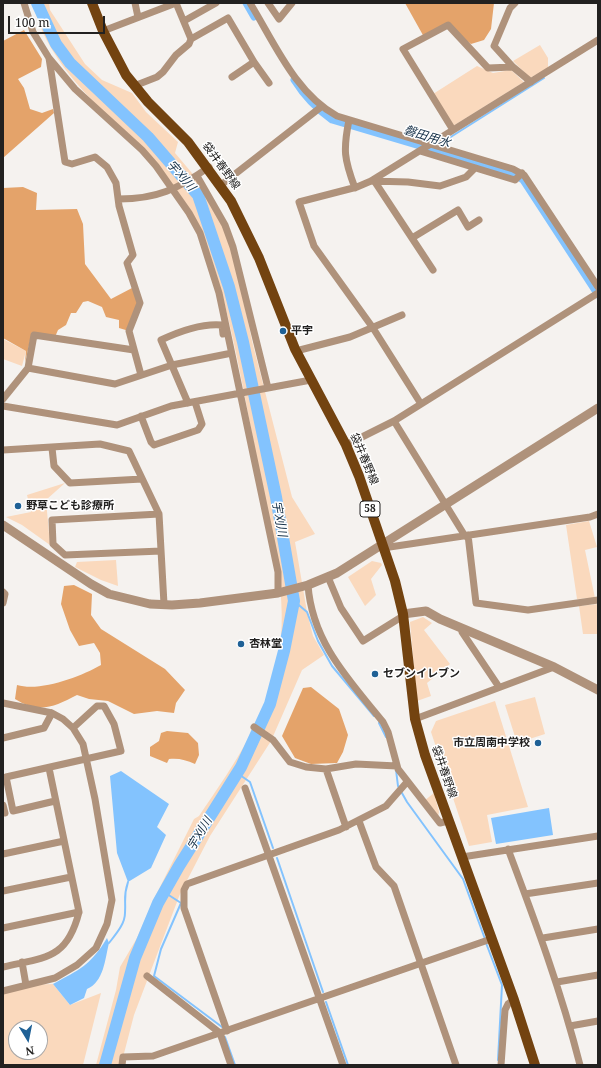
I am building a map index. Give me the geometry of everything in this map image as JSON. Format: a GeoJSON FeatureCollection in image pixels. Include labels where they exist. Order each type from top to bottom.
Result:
{"type":"FeatureCollection","features":[{"type":"Feature","properties":{"kind":"main road","name":"袋井春野線"},"geometry":{"type":"LineString","coordinates":[[92,3],[115,56],[134,86],[188,142],[209,168],[244,224],[296,351],[346,445],[359,476],[382,547],[395,581],[403,615],[415,719],[425,755],[514,1000],[535,1065]]}},
{"type":"Feature","properties":{"kind":"street"},"geometry":{"type":"LineString","coordinates":[[24,3],[33,32],[49,58],[75,89],[142,150],[174,189],[189,213],[209,257],[219,293],[278,572],[278,593]]}},
{"type":"Feature","properties":{"kind":"street"},"geometry":{"type":"LineString","coordinates":[[135,3],[138,17]]}},
{"type":"Feature","properties":{"kind":"street"},"geometry":{"type":"LineString","coordinates":[[103,31],[176,3],[191,38],[189,44],[176,55],[168,68],[157,77],[134,86]]}},
{"type":"Feature","properties":{"kind":"street"},"geometry":{"type":"LineString","coordinates":[[184,21],[216,3]]}},
{"type":"Feature","properties":{"kind":"street"},"geometry":{"type":"LineString","coordinates":[[250,3],[301,87],[321,107],[337,116],[349,120],[522,173],[598,287]]}},
{"type":"Feature","properties":{"kind":"street"},"geometry":{"type":"LineString","coordinates":[[268,3],[274,14],[279,19],[292,3]]}},
{"type":"Feature","properties":{"kind":"street"},"geometry":{"type":"LineString","coordinates":[[515,3],[510,8],[494,46],[513,67],[531,82]]}},
{"type":"Feature","properties":{"kind":"street"},"geometry":{"type":"LineString","coordinates":[[191,38],[228,18],[254,62],[269,83]]}},
{"type":"Feature","properties":{"kind":"street"},"geometry":{"type":"LineString","coordinates":[[453,130],[403,49],[448,25],[488,68],[513,67]]}},
{"type":"Feature","properties":{"kind":"street"},"geometry":{"type":"LineString","coordinates":[[421,404],[373,328],[314,246],[299,202],[373,182],[453,130],[598,40]]}},
{"type":"Feature","properties":{"kind":"street"},"geometry":{"type":"LineString","coordinates":[[49,58],[65,162],[72,164],[96,157],[107,168],[116,183],[119,206],[133,255],[127,263],[140,303],[129,330],[141,375]]}},
{"type":"Feature","properties":{"kind":"street"},"geometry":{"type":"LineString","coordinates":[[232,77],[254,62]]}},
{"type":"Feature","properties":{"kind":"street"},"geometry":{"type":"LineString","coordinates":[[221,185],[321,107]]}},
{"type":"Feature","properties":{"kind":"street"},"geometry":{"type":"LineString","coordinates":[[349,120],[345,140],[344,156],[355,188]]}},
{"type":"Feature","properties":{"kind":"street"},"geometry":{"type":"LineString","coordinates":[[420,151],[515,180],[522,173]]}},
{"type":"Feature","properties":{"kind":"street"},"geometry":{"type":"LineString","coordinates":[[119,199],[142,199],[174,189],[209,168]]}},
{"type":"Feature","properties":{"kind":"street"},"geometry":{"type":"LineString","coordinates":[[373,182],[408,182],[440,186],[466,177],[475,168]]}},
{"type":"Feature","properties":{"kind":"street"},"geometry":{"type":"LineString","coordinates":[[197,176],[225,225],[233,247],[267,388]]}},
{"type":"Feature","properties":{"kind":"street"},"geometry":{"type":"LineString","coordinates":[[373,182],[433,270]]}},
{"type":"Feature","properties":{"kind":"street"},"geometry":{"type":"LineString","coordinates":[[412,238],[458,210],[468,227],[479,220]]}},
{"type":"Feature","properties":{"kind":"street"},"geometry":{"type":"LineString","coordinates":[[346,445],[394,421],[598,293]]}},
{"type":"Feature","properties":{"kind":"street"},"geometry":{"type":"LineString","coordinates":[[296,351],[350,337],[402,314]]}},
{"type":"Feature","properties":{"kind":"street"},"geometry":{"type":"LineString","coordinates":[[141,416],[151,442],[154,445],[198,430],[202,424],[161,340],[180,331],[213,324],[222,325],[228,354],[240,394]]}},
{"type":"Feature","properties":{"kind":"street"},"geometry":{"type":"LineString","coordinates":[[3,399],[28,368],[34,335],[134,350]]}},
{"type":"Feature","properties":{"kind":"street"},"geometry":{"type":"LineString","coordinates":[[28,368],[115,384],[172,365],[228,354]]}},
{"type":"Feature","properties":{"kind":"street"},"geometry":{"type":"LineString","coordinates":[[3,406],[117,425],[171,406],[311,380]]}},
{"type":"Feature","properties":{"kind":"street"},"geometry":{"type":"LineString","coordinates":[[3,525],[73,574],[109,594],[128,600],[164,604],[200,603],[278,593],[308,585],[328,577],[382,547],[598,408]]}},
{"type":"Feature","properties":{"kind":"street"},"geometry":{"type":"LineString","coordinates":[[394,421],[467,536],[476,602],[528,610],[598,600]]}},
{"type":"Feature","properties":{"kind":"street"},"geometry":{"type":"LineString","coordinates":[[3,450],[100,444],[129,451],[159,514],[164,604]]}},
{"type":"Feature","properties":{"kind":"street"},"geometry":{"type":"LineString","coordinates":[[52,448],[54,466],[70,483],[142,479]]}},
{"type":"Feature","properties":{"kind":"street"},"geometry":{"type":"LineString","coordinates":[[159,514],[52,520],[53,544],[65,555],[161,551]]}},
{"type":"Feature","properties":{"kind":"street"},"geometry":{"type":"LineString","coordinates":[[382,547],[467,536],[590,517],[598,514]]}},
{"type":"Feature","properties":{"kind":"street"},"geometry":{"type":"LineString","coordinates":[[328,577],[341,608],[363,641],[403,615],[426,611],[463,629],[554,667],[598,689]]}},
{"type":"Feature","properties":{"kind":"street"},"geometry":{"type":"LineString","coordinates":[[308,585],[313,618],[335,662],[383,722],[388,732],[397,766],[407,782],[440,823],[448,821]]}},
{"type":"Feature","properties":{"kind":"street"},"geometry":{"type":"LineString","coordinates":[[3,592],[5,594],[3,603]]}},
{"type":"Feature","properties":{"kind":"street"},"geometry":{"type":"LineString","coordinates":[[463,629],[462,632],[499,687]]}},
{"type":"Feature","properties":{"kind":"street"},"geometry":{"type":"LineString","coordinates":[[415,719],[554,667]]}},
{"type":"Feature","properties":{"kind":"street"},"geometry":{"type":"LineString","coordinates":[[3,703],[52,713],[63,719],[73,728],[83,744],[112,900],[107,924],[96,948],[77,966],[55,978],[3,991]]}},
{"type":"Feature","properties":{"kind":"street"},"geometry":{"type":"LineString","coordinates":[[56,801],[13,811],[6,777],[121,751],[114,724],[104,706],[97,706],[73,728]]}},
{"type":"Feature","properties":{"kind":"street"},"geometry":{"type":"LineString","coordinates":[[3,738],[44,728],[52,713]]}},
{"type":"Feature","properties":{"kind":"street"},"geometry":{"type":"LineString","coordinates":[[254,727],[273,740],[290,762],[306,767],[326,769],[356,764],[397,766]]}},
{"type":"Feature","properties":{"kind":"street"},"geometry":{"type":"LineString","coordinates":[[3,966],[46,957],[61,948],[74,932],[79,912],[49,768]]}},
{"type":"Feature","properties":{"kind":"street"},"geometry":{"type":"LineString","coordinates":[[326,769],[346,827]]}},
{"type":"Feature","properties":{"kind":"street"},"geometry":{"type":"LineString","coordinates":[[231,1065],[224,1032],[186,915],[184,890],[187,884],[268,856],[359,821],[386,806],[407,782]]}},
{"type":"Feature","properties":{"kind":"street"},"geometry":{"type":"LineString","coordinates":[[245,788],[343,1065]]}},
{"type":"Feature","properties":{"kind":"street"},"geometry":{"type":"LineString","coordinates":[[3,805],[5,813],[3,813]]}},
{"type":"Feature","properties":{"kind":"street"},"geometry":{"type":"LineString","coordinates":[[359,821],[376,866],[394,886],[456,1065]]}},
{"type":"Feature","properties":{"kind":"street"},"geometry":{"type":"LineString","coordinates":[[462,857],[598,836]]}},
{"type":"Feature","properties":{"kind":"street"},"geometry":{"type":"LineString","coordinates":[[3,854],[64,841]]}},
{"type":"Feature","properties":{"kind":"street"},"geometry":{"type":"LineString","coordinates":[[508,849],[543,938],[570,1026],[580,1065]]}},
{"type":"Feature","properties":{"kind":"street"},"geometry":{"type":"LineString","coordinates":[[3,891],[71,877]]}},
{"type":"Feature","properties":{"kind":"street"},"geometry":{"type":"LineString","coordinates":[[525,894],[598,884]]}},
{"type":"Feature","properties":{"kind":"street"},"geometry":{"type":"LineString","coordinates":[[3,928],[79,912]]}},
{"type":"Feature","properties":{"kind":"street"},"geometry":{"type":"LineString","coordinates":[[543,938],[598,929]]}},
{"type":"Feature","properties":{"kind":"street"},"geometry":{"type":"LineString","coordinates":[[122,1065],[124,1057],[153,1056],[491,939]]}},
{"type":"Feature","properties":{"kind":"street"},"geometry":{"type":"LineString","coordinates":[[22,962],[26,985]]}},
{"type":"Feature","properties":{"kind":"street"},"geometry":{"type":"LineString","coordinates":[[557,982],[598,975]]}},
{"type":"Feature","properties":{"kind":"street"},"geometry":{"type":"LineString","coordinates":[[147,976],[224,1032]]}},
{"type":"Feature","properties":{"kind":"street"},"geometry":{"type":"LineString","coordinates":[[501,1065],[505,1010],[508,1004],[514,1000]]}},
{"type":"Feature","properties":{"kind":"street"},"geometry":{"type":"LineString","coordinates":[[570,1026],[598,1021]]}},
{"type":"Feature","properties":{"kind":"shaded area"},"geometry":{"type":"Polygon","coordinates":[[[33,3],[49,3],[50,10],[85,64],[102,80],[132,93],[146,112],[178,142],[175,153],[197,179],[232,243],[252,341],[292,497],[315,534],[295,542],[307,612],[313,636],[324,655],[302,670],[271,741],[210,836],[180,894],[134,1015],[121,1065],[96,1065],[116,990],[120,967],[137,938],[154,899],[194,819],[199,816],[226,776],[250,736],[260,715],[269,693],[280,647],[282,625],[281,601],[276,553],[234,343],[211,257],[201,230],[189,208],[157,164],[97,106],[70,75],[47,41],[33,3]]]}},
{"type":"Feature","properties":{"kind":"shaded area"},"geometry":{"type":"Polygon","coordinates":[[[405,3],[494,3],[491,29],[484,40],[471,44],[445,24],[424,37],[405,3]]]}},
{"type":"Feature","properties":{"kind":"shaded area"},"geometry":{"type":"Polygon","coordinates":[[[24,30],[42,59],[41,67],[18,79],[24,88],[30,109],[42,113],[53,109],[54,113],[3,158],[3,41],[24,30]]]}},
{"type":"Feature","properties":{"kind":"shaded area"},"geometry":{"type":"Polygon","coordinates":[[[540,45],[548,58],[548,68],[530,78],[513,61],[540,45]]]}},
{"type":"Feature","properties":{"kind":"shaded area"},"geometry":{"type":"Polygon","coordinates":[[[477,66],[493,73],[511,70],[524,82],[453,126],[433,94],[477,66]]]}},
{"type":"Feature","properties":{"kind":"shaded area"},"geometry":{"type":"Polygon","coordinates":[[[23,187],[37,193],[36,210],[77,209],[83,224],[85,264],[111,299],[132,288],[140,305],[129,331],[119,328],[119,320],[106,317],[102,307],[88,301],[83,302],[76,313],[71,313],[66,325],[58,330],[55,337],[32,332],[25,363],[26,351],[3,338],[3,188],[23,187]]]}},
{"type":"Feature","properties":{"kind":"shaded area"},"geometry":{"type":"Polygon","coordinates":[[[3,339],[26,351],[22,366],[3,359],[3,339]]]}},
{"type":"Feature","properties":{"kind":"shaded area"},"geometry":{"type":"Polygon","coordinates":[[[65,483],[46,500],[50,545],[22,525],[6,517],[31,512],[27,495],[65,483]]]}},
{"type":"Feature","properties":{"kind":"shaded area"},"geometry":{"type":"Polygon","coordinates":[[[589,521],[597,547],[585,550],[595,598],[577,599],[566,525],[589,521]]]}},
{"type":"Feature","properties":{"kind":"shaded area"},"geometry":{"type":"Polygon","coordinates":[[[116,560],[118,586],[101,580],[75,567],[77,562],[116,560]]]}},
{"type":"Feature","properties":{"kind":"shaded area"},"geometry":{"type":"Polygon","coordinates":[[[372,561],[381,563],[382,565],[371,579],[376,595],[365,606],[348,577],[372,561]]]}},
{"type":"Feature","properties":{"kind":"shaded area"},"geometry":{"type":"Polygon","coordinates":[[[74,585],[92,594],[91,615],[101,629],[165,669],[185,690],[176,703],[174,713],[157,711],[134,714],[108,701],[89,699],[77,695],[61,703],[46,707],[24,704],[15,699],[17,685],[37,687],[48,685],[82,674],[101,665],[100,653],[94,643],[79,646],[70,630],[61,604],[64,586],[74,585]]]}},
{"type":"Feature","properties":{"kind":"shaded area"},"geometry":{"type":"Polygon","coordinates":[[[598,604],[598,634],[583,634],[579,606],[598,604]]]}},
{"type":"Feature","properties":{"kind":"shaded area"},"geometry":{"type":"Polygon","coordinates":[[[423,617],[432,623],[424,630],[450,664],[427,683],[431,696],[417,701],[410,622],[423,617]]]}},
{"type":"Feature","properties":{"kind":"shaded area"},"geometry":{"type":"Polygon","coordinates":[[[311,687],[339,709],[348,735],[343,752],[337,763],[311,764],[295,758],[282,736],[303,688],[311,687]]]}},
{"type":"Feature","properties":{"kind":"shaded area"},"geometry":{"type":"Polygon","coordinates":[[[535,697],[545,734],[517,743],[505,705],[535,697]]]}},
{"type":"Feature","properties":{"kind":"shaded area"},"geometry":{"type":"Polygon","coordinates":[[[495,701],[528,807],[487,815],[492,842],[469,846],[431,732],[436,721],[495,701]]]}},
{"type":"Feature","properties":{"kind":"shaded area"},"geometry":{"type":"Polygon","coordinates":[[[167,731],[188,733],[198,743],[199,755],[195,764],[185,760],[176,759],[169,759],[167,763],[150,756],[150,747],[159,741],[161,733],[167,731]]]}},
{"type":"Feature","properties":{"kind":"shaded area"},"geometry":{"type":"Polygon","coordinates":[[[434,793],[439,812],[438,817],[424,801],[434,793]]]}},
{"type":"Feature","properties":{"kind":"shaded area"},"geometry":{"type":"Polygon","coordinates":[[[53,984],[70,1005],[101,993],[83,1065],[3,1065],[3,991],[26,985],[53,984]]]}},
{"type":"Feature","properties":{"kind":"water"},"geometry":{"type":"Polygon","coordinates":[[[121,771],[169,804],[157,827],[166,835],[151,868],[128,882],[117,853],[110,776],[121,771]]]}},
{"type":"Feature","properties":{"kind":"water"},"geometry":{"type":"Polygon","coordinates":[[[549,808],[553,835],[496,844],[491,818],[549,808]]]}},
{"type":"Feature","properties":{"kind":"water"},"geometry":{"type":"Polygon","coordinates":[[[107,938],[109,943],[105,963],[100,976],[93,986],[87,989],[84,998],[70,1005],[53,984],[70,975],[90,961],[107,938]]]}},
{"type":"Feature","properties":{"kind":"waterway","name":"宇刈川"},"geometry":{"type":"LineString","coordinates":[[37,3],[56,44],[70,63],[148,137],[198,195],[229,287],[243,342],[276,497],[294,601],[284,651],[270,704],[241,767],[179,866],[158,903],[135,958],[105,1065]]}},
{"type":"Feature","properties":{"kind":"waterway","name":"磐田用水"},"geometry":{"type":"LineString","coordinates":[[246,3],[254,17]]}},
{"type":"Feature","properties":{"kind":"waterway"},"geometry":{"type":"LineString","coordinates":[[438,145],[544,78]]}},
{"type":"Feature","properties":{"kind":"waterway","name":"磐田用水"},"geometry":{"type":"LineString","coordinates":[[294,80],[311,102],[332,120],[514,174],[523,180],[598,295]]}},
{"type":"Feature","properties":{"kind":"waterway"},"geometry":{"type":"LineString","coordinates":[[294,601],[307,612],[318,641],[332,666],[374,716]]}},
{"type":"Feature","properties":{"kind":"waterway"},"geometry":{"type":"LineString","coordinates":[[379,723],[386,737]]}},
{"type":"Feature","properties":{"kind":"waterway"},"geometry":{"type":"LineString","coordinates":[[396,770],[398,786],[407,802],[463,879],[485,939]]}},
{"type":"Feature","properties":{"kind":"waterway"},"geometry":{"type":"LineString","coordinates":[[237,773],[250,782],[273,848]]}},
{"type":"Feature","properties":{"kind":"waterway"},"geometry":{"type":"LineString","coordinates":[[277,858],[323,992]]}},
{"type":"Feature","properties":{"kind":"waterway"},"geometry":{"type":"LineString","coordinates":[[109,943],[120,929],[125,917],[125,894],[128,882]]}},
{"type":"Feature","properties":{"kind":"waterway"},"geometry":{"type":"LineString","coordinates":[[164,892],[181,903],[161,949],[154,976],[222,1027]]}},
{"type":"Feature","properties":{"kind":"waterway"},"geometry":{"type":"LineString","coordinates":[[486,943],[502,985],[498,1060]]}},
{"type":"Feature","properties":{"kind":"waterway"},"geometry":{"type":"LineString","coordinates":[[326,1002],[348,1065]]}},
{"type":"Feature","properties":{"kind":"waterway"},"geometry":{"type":"LineString","coordinates":[[225,1037],[235,1065]]}},
{"type":"Feature","properties":{"kind":"place","name":"平宇"},"geometry":{"type":"Point","coordinates":[283,331]}},
{"type":"Feature","properties":{"kind":"place","name":"野草こども診療所"},"geometry":{"type":"Point","coordinates":[18,506]}},
{"type":"Feature","properties":{"kind":"place","name":"杏林堂"},"geometry":{"type":"Point","coordinates":[241,644]}},
{"type":"Feature","properties":{"kind":"place","name":"セブンイレブン"},"geometry":{"type":"Point","coordinates":[375,674]}},
{"type":"Feature","properties":{"kind":"place","name":"市立周南中学校"},"geometry":{"type":"Point","coordinates":[538,743]}}]}
